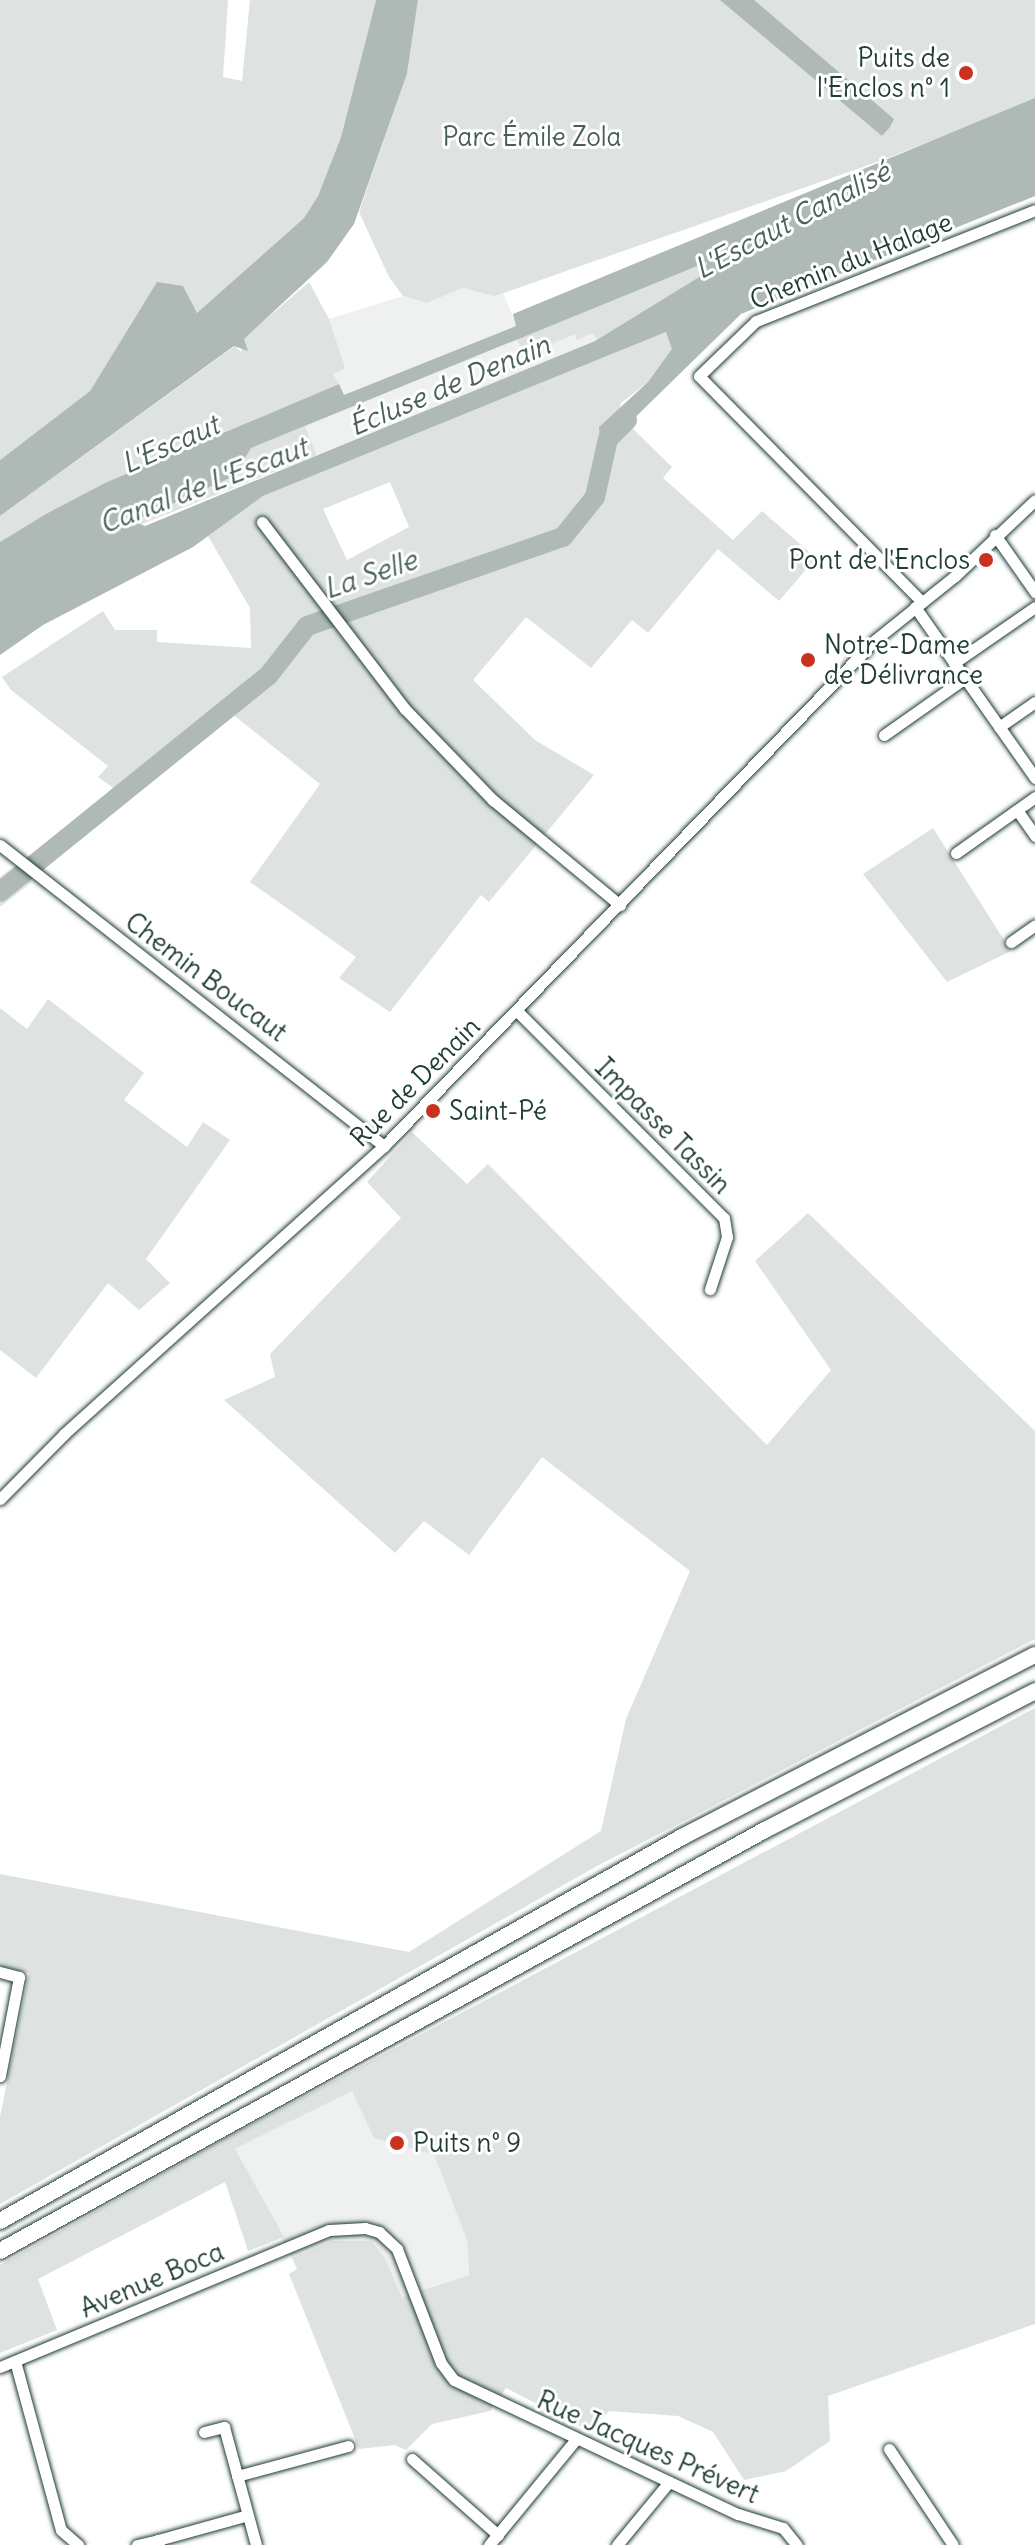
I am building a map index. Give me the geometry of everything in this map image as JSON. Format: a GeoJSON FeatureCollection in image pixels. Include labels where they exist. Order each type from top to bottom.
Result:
{"type":"FeatureCollection","features":[{"type":"Feature","properties":{"kind":"highway"},"geometry":{"type":"LineString","coordinates":[[0,2221],[682,1837],[1035,1655]]}},
{"type":"Feature","properties":{"kind":"highway"},"geometry":{"type":"LineString","coordinates":[[0,2251],[713,1858],[1035,1691]]}},
{"type":"Feature","properties":{"kind":"street","name":"Chemin du Halage"},"geometry":{"type":"LineString","coordinates":[[919,604],[699,376],[761,318],[1035,210]]}},
{"type":"Feature","properties":{"kind":"street","name":"Rue de Denain"},"geometry":{"type":"LineString","coordinates":[[0,1498],[64,1434],[384,1146],[518,1012],[841,676],[1035,500]]}},
{"type":"Feature","properties":{"kind":"street"},"geometry":{"type":"LineString","coordinates":[[262,522],[396,699],[483,790],[620,905]]}},
{"type":"Feature","properties":{"kind":"street"},"geometry":{"type":"LineString","coordinates":[[995,535],[1035,592]]}},
{"type":"Feature","properties":{"kind":"street"},"geometry":{"type":"LineString","coordinates":[[919,604],[954,663],[1035,778]]}},
{"type":"Feature","properties":{"kind":"street"},"geometry":{"type":"LineString","coordinates":[[954,663],[1035,607]]}},
{"type":"Feature","properties":{"kind":"street"},"geometry":{"type":"LineString","coordinates":[[884,735],[965,678]]}},
{"type":"Feature","properties":{"kind":"street"},"geometry":{"type":"LineString","coordinates":[[999,727],[1035,702]]}},
{"type":"Feature","properties":{"kind":"street"},"geometry":{"type":"LineString","coordinates":[[956,853],[1035,797]]}},
{"type":"Feature","properties":{"kind":"street"},"geometry":{"type":"LineString","coordinates":[[1017,810],[1035,836]]}},
{"type":"Feature","properties":{"kind":"street","name":"Chemin Boucaut"},"geometry":{"type":"LineString","coordinates":[[0,845],[384,1146]]}},
{"type":"Feature","properties":{"kind":"street"},"geometry":{"type":"LineString","coordinates":[[1011,942],[1035,925]]}},
{"type":"Feature","properties":{"kind":"street","name":"Impasse Tassin"},"geometry":{"type":"LineString","coordinates":[[518,1012],[724,1218],[727,1237],[710,1289]]}},
{"type":"Feature","properties":{"kind":"street"},"geometry":{"type":"LineString","coordinates":[[0,1972],[19,1977],[0,2076]]}},
{"type":"Feature","properties":{"kind":"street","name":"Avenue Boca"},"geometry":{"type":"LineString","coordinates":[[0,2367],[321,2233],[358,2227],[392,2243],[441,2363],[454,2380],[475,2393]]}},
{"type":"Feature","properties":{"kind":"street"},"geometry":{"type":"LineString","coordinates":[[15,2361],[61,2530],[78,2545]]}},
{"type":"Feature","properties":{"kind":"street","name":"Rue Jacques Prévert"},"geometry":{"type":"LineString","coordinates":[[475,2393],[752,2520],[783,2528],[797,2545]]}},
{"type":"Feature","properties":{"kind":"street"},"geometry":{"type":"LineString","coordinates":[[204,2432],[224,2427],[256,2545]]}},
{"type":"Feature","properties":{"kind":"street"},"geometry":{"type":"LineString","coordinates":[[489,2545],[576,2439]]}},
{"type":"Feature","properties":{"kind":"street"},"geometry":{"type":"LineString","coordinates":[[237,2476],[348,2446]]}},
{"type":"Feature","properties":{"kind":"street"},"geometry":{"type":"LineString","coordinates":[[889,2449],[953,2545]]}},
{"type":"Feature","properties":{"kind":"street"},"geometry":{"type":"LineString","coordinates":[[412,2459],[498,2535]]}},
{"type":"Feature","properties":{"kind":"street"},"geometry":{"type":"LineString","coordinates":[[617,2545],[669,2482]]}},
{"type":"Feature","properties":{"kind":"street"},"geometry":{"type":"LineString","coordinates":[[137,2545],[158,2542],[248,2515]]}},
{"type":"Feature","properties":{"kind":"shaded area"},"geometry":{"type":"Polygon","coordinates":[[[463,288],[503,293],[517,326],[344,396],[332,374],[329,319],[403,296],[427,303],[463,288]]]}},
{"type":"Feature","properties":{"kind":"shaded area"},"geometry":{"type":"Polygon","coordinates":[[[593,333],[597,340],[317,455],[305,426],[517,339],[524,355],[575,334],[593,333]]]}},
{"type":"Feature","properties":{"kind":"shaded area"},"geometry":{"type":"Polygon","coordinates":[[[352,2091],[375,2138],[434,2155],[467,2240],[469,2275],[402,2297],[385,2258],[332,2241],[292,2258],[235,2149],[352,2091]]]}},
{"type":"Feature","properties":{"kind":"green space"},"geometry":{"type":"Polygon","coordinates":[[[0,0],[228,0],[223,77],[242,81],[250,0],[376,0],[341,137],[318,196],[304,218],[197,313],[182,292],[157,283],[90,391],[0,460],[0,0]]]}},
{"type":"Feature","properties":{"kind":"green space","name":"Parc Émile Zola"},"geometry":{"type":"Polygon","coordinates":[[[418,0],[1035,0],[1035,100],[880,161],[495,296],[463,288],[427,303],[403,296],[389,277],[359,212],[407,74],[418,0]]]}},
{"type":"Feature","properties":{"kind":"green space"},"geometry":{"type":"Polygon","coordinates":[[[707,261],[704,274],[597,340],[593,333],[577,340],[575,334],[524,356],[517,339],[707,261]]]}},
{"type":"Feature","properties":{"kind":"green space"},"geometry":{"type":"Polygon","coordinates":[[[309,282],[329,319],[345,368],[333,374],[339,384],[107,482],[0,542],[0,516],[235,346],[241,352],[243,339],[309,282]]]}},
{"type":"Feature","properties":{"kind":"green space"},"geometry":{"type":"Polygon","coordinates":[[[666,332],[673,349],[648,382],[621,403],[613,439],[627,423],[672,467],[663,478],[733,540],[762,511],[816,558],[779,601],[718,549],[648,633],[632,620],[591,668],[526,617],[473,680],[535,740],[594,775],[489,902],[481,895],[390,1012],[339,978],[356,957],[250,882],[320,784],[231,713],[128,798],[98,777],[108,766],[11,690],[2,677],[103,611],[115,630],[157,630],[157,642],[251,648],[250,608],[208,536],[263,496],[666,332]],[[390,482],[323,509],[347,560],[409,527],[390,482]]]}},
{"type":"Feature","properties":{"kind":"green space"},"geometry":{"type":"Polygon","coordinates":[[[305,426],[317,455],[137,526],[139,516],[234,476],[250,448],[305,426]]]}},
{"type":"Feature","properties":{"kind":"green space"},"geometry":{"type":"Polygon","coordinates":[[[933,828],[1011,951],[947,982],[863,874],[933,828]]]}},
{"type":"Feature","properties":{"kind":"green space"},"geometry":{"type":"Polygon","coordinates":[[[16,865],[32,882],[0,907],[0,877],[16,865]]]}},
{"type":"Feature","properties":{"kind":"green space"},"geometry":{"type":"Polygon","coordinates":[[[48,999],[144,1073],[124,1100],[187,1147],[203,1122],[230,1140],[146,1259],[170,1283],[139,1310],[108,1283],[36,1378],[0,1350],[0,1008],[27,1029],[48,999]]]}},
{"type":"Feature","properties":{"kind":"green space"},"geometry":{"type":"Polygon","coordinates":[[[412,1132],[467,1184],[488,1164],[767,1445],[831,1370],[755,1261],[808,1213],[1035,1431],[1035,1639],[597,1866],[0,2204],[0,2117],[29,1973],[0,1966],[0,1874],[409,1952],[601,1831],[626,1719],[690,1571],[542,1457],[469,1555],[424,1521],[395,1553],[224,1400],[275,1377],[270,1354],[401,1218],[367,1182],[412,1132]]]}},
{"type":"Feature","properties":{"kind":"green space"},"geometry":{"type":"Polygon","coordinates":[[[1035,1708],[1035,2324],[828,2396],[830,2441],[786,2471],[744,2480],[713,2432],[678,2416],[609,2411],[590,2431],[506,2388],[490,2411],[432,2424],[406,2450],[395,2445],[359,2449],[289,2274],[297,2269],[292,2258],[332,2241],[371,2241],[385,2258],[402,2297],[469,2275],[467,2240],[434,2155],[374,2138],[352,2091],[235,2149],[284,2237],[248,2251],[225,2182],[38,2279],[57,2330],[0,2353],[0,2265],[230,2136],[1035,1708]]]}},
{"type":"Feature","properties":{"kind":"water"},"geometry":{"type":"Polygon","coordinates":[[[376,0],[418,0],[407,74],[354,224],[327,262],[244,339],[248,351],[234,346],[0,516],[0,460],[90,391],[157,282],[183,286],[197,313],[304,218],[318,196],[341,137],[376,0]]]}},
{"type":"Feature","properties":{"kind":"water"},"geometry":{"type":"Polygon","coordinates":[[[720,0],[754,0],[894,119],[890,127],[882,136],[720,0]]]}},
{"type":"Feature","properties":{"kind":"water"},"geometry":{"type":"Polygon","coordinates":[[[1035,98],[1035,196],[741,314],[613,439],[600,441],[599,427],[648,382],[672,349],[666,332],[263,496],[193,547],[43,625],[0,655],[0,542],[107,482],[339,384],[344,395],[516,326],[513,314],[1035,98]],[[707,262],[251,448],[234,476],[134,521],[145,526],[595,341],[704,274],[707,262]]]}},
{"type":"Feature","properties":{"kind":"waterway","name":"La Selle"},"geometry":{"type":"LineString","coordinates":[[0,892],[268,676],[307,626],[563,537],[595,497],[608,439],[627,420]]}},
{"type":"Feature","properties":{"kind":"place","name":"Puits de l'Enclos n° 1"},"geometry":{"type":"Point","coordinates":[966,73]}},
{"type":"Feature","properties":{"kind":"place","name":"Pont de l'Enclos"},"geometry":{"type":"Point","coordinates":[986,560]}},
{"type":"Feature","properties":{"kind":"place","name":"Notre-Dame de Délivrance"},"geometry":{"type":"Point","coordinates":[808,660]}},
{"type":"Feature","properties":{"kind":"place","name":"Saint-Pé"},"geometry":{"type":"Point","coordinates":[433,1111]}},
{"type":"Feature","properties":{"kind":"place","name":"Puits n° 9"},"geometry":{"type":"Point","coordinates":[397,2143]}},
{"type":"Feature","properties":{"kind":"water label","name":"L'Escaut Canalisé"},"geometry":{"type":"Point","coordinates":[792,220]}},
{"type":"Feature","properties":{"kind":"water label","name":"Écluse de Denain"},"geometry":{"type":"Point","coordinates":[449,385]}},
{"type":"Feature","properties":{"kind":"water label","name":"L'Escaut"},"geometry":{"type":"Point","coordinates":[170,444]}},
{"type":"Feature","properties":{"kind":"water label","name":"Canal de L'Escaut"},"geometry":{"type":"Point","coordinates":[203,485]}}]}
